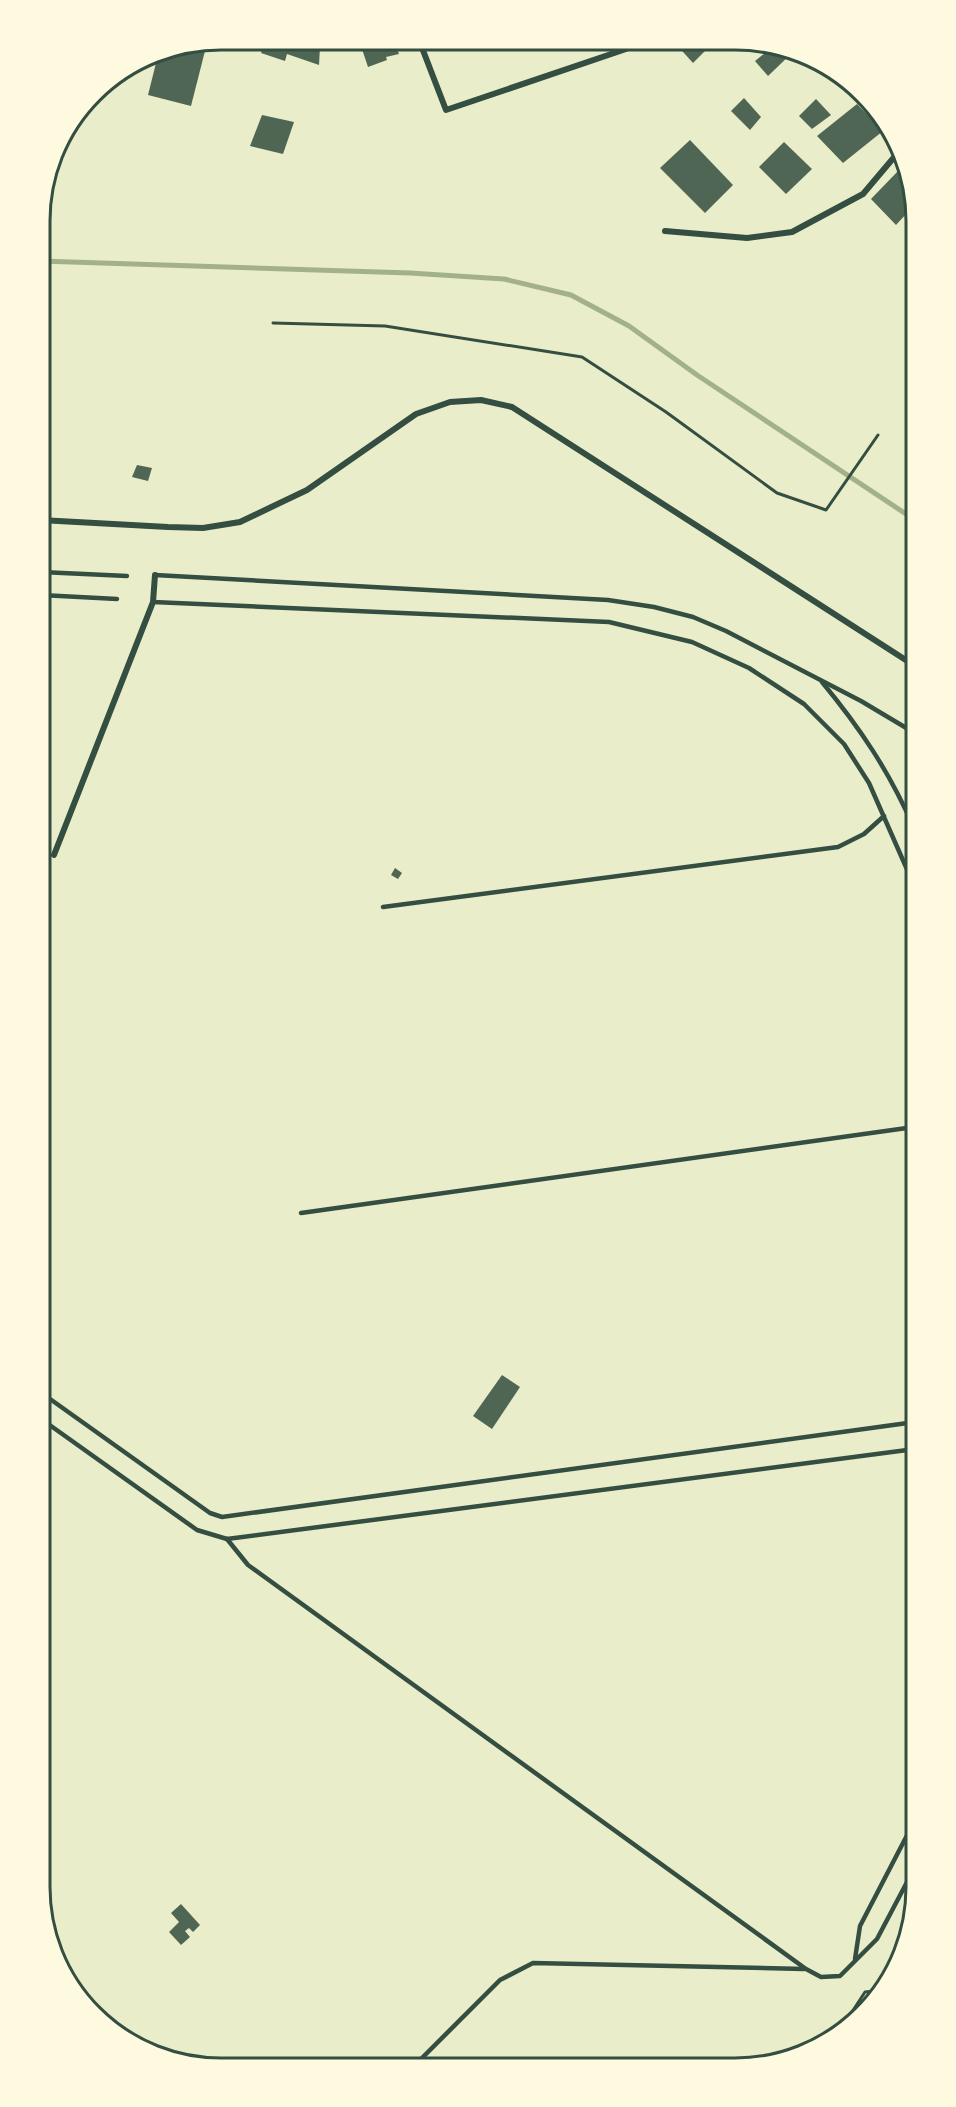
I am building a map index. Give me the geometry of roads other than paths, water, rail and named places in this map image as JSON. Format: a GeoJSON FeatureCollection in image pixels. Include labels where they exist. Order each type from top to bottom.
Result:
{"type":"FeatureCollection","features":[{"type":"Feature","properties":{"kind":"street"},"geometry":{"type":"LineString","coordinates":[[423,50],[446,110],[627,49]]}},
{"type":"Feature","properties":{"kind":"street"},"geometry":{"type":"LineString","coordinates":[[665,231],[747,238],[792,231],[863,194],[894,157]]}},
{"type":"Feature","properties":{"kind":"street"},"geometry":{"type":"LineString","coordinates":[[50,521],[203,528],[240,522],[307,490],[416,414],[450,402],[481,400],[512,407],[906,660]]}},
{"type":"Feature","properties":{"kind":"street"},"geometry":{"type":"LineString","coordinates":[[54,855],[153,602],[154,575]]}},
{"type":"Feature","properties":{"kind":"lane"},"geometry":{"type":"LineString","coordinates":[[50,572],[127,576]]}},
{"type":"Feature","properties":{"kind":"lane"},"geometry":{"type":"LineString","coordinates":[[154,575],[608,600],[654,607],[693,617],[726,631],[861,701],[906,728]]}},
{"type":"Feature","properties":{"kind":"lane"},"geometry":{"type":"LineString","coordinates":[[50,595],[117,599]]}},
{"type":"Feature","properties":{"kind":"lane"},"geometry":{"type":"LineString","coordinates":[[153,602],[609,622],[692,642],[748,668],[804,704],[844,744],[869,783],[906,867]]}},
{"type":"Feature","properties":{"kind":"lane"},"geometry":{"type":"LineString","coordinates":[[820,680],[857,724],[898,792],[906,810]]}},
{"type":"Feature","properties":{"kind":"lane"},"geometry":{"type":"LineString","coordinates":[[383,907],[838,847],[864,834],[884,816]]}},
{"type":"Feature","properties":{"kind":"lane"},"geometry":{"type":"LineString","coordinates":[[301,1213],[906,1128]]}},
{"type":"Feature","properties":{"kind":"lane"},"geometry":{"type":"LineString","coordinates":[[50,1398],[210,1513],[222,1516],[906,1423]]}},
{"type":"Feature","properties":{"kind":"lane"},"geometry":{"type":"LineString","coordinates":[[50,1425],[197,1530],[227,1539],[906,1450]]}},
{"type":"Feature","properties":{"kind":"lane"},"geometry":{"type":"LineString","coordinates":[[227,1539],[248,1565],[806,1969],[821,1977],[840,1976],[877,1939],[906,1884]]}},
{"type":"Feature","properties":{"kind":"lane"},"geometry":{"type":"LineString","coordinates":[[855,1959],[860,1926],[906,1837]]}},
{"type":"Feature","properties":{"kind":"lane"},"geometry":{"type":"LineString","coordinates":[[422,2058],[500,1980],[533,1963],[806,1969]]}},
{"type":"Feature","properties":{"kind":"waterway"},"geometry":{"type":"LineString","coordinates":[[50,261],[410,273],[504,279],[571,295],[629,326],[697,375],[906,514]]}}]}
